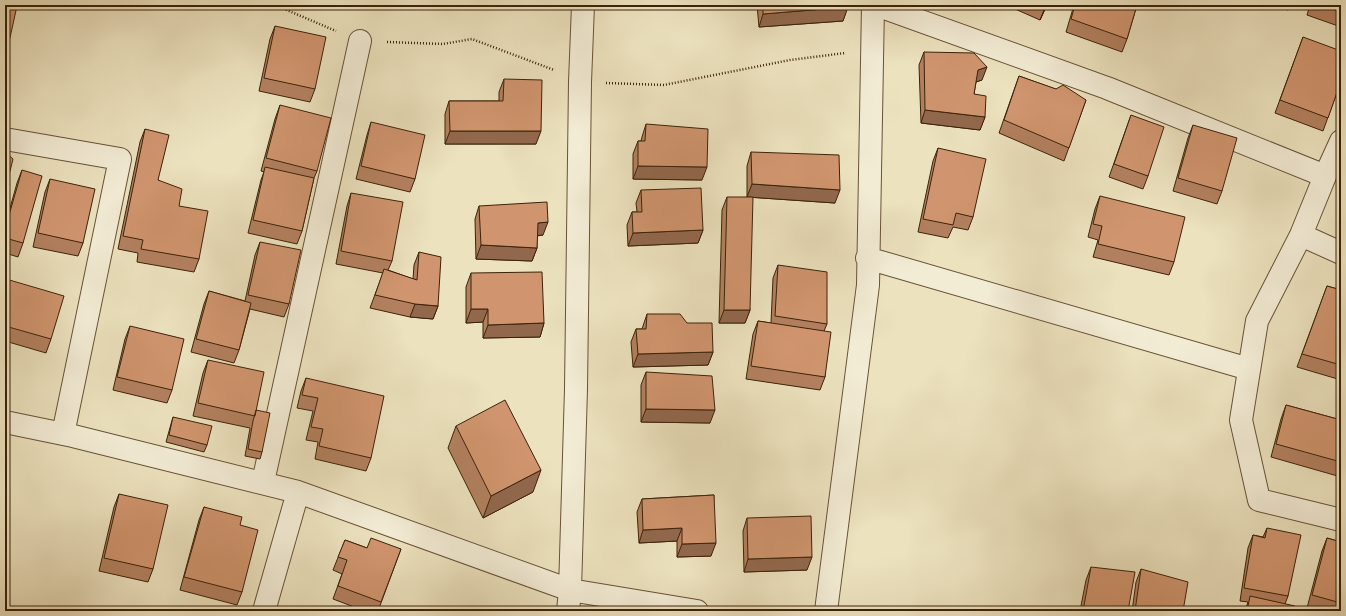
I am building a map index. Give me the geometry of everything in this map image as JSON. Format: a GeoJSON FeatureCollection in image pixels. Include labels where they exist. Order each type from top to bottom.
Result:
{"type":"FeatureCollection","features":[{"type":"Feature","properties":{"kind":"street"},"geometry":{"type":"LineString","coordinates":[[569,600],[576,389],[580,82],[583,5]]}},
{"type":"Feature","properties":{"kind":"street"},"geometry":{"type":"LineString","coordinates":[[826,611],[868,285],[873,5]]}},
{"type":"Feature","properties":{"kind":"street"},"geometry":{"type":"LineString","coordinates":[[876,5],[1107,88],[1325,176]]}},
{"type":"Feature","properties":{"kind":"street"},"geometry":{"type":"LineString","coordinates":[[263,482],[360,41]]}},
{"type":"Feature","properties":{"kind":"street"},"geometry":{"type":"LineString","coordinates":[[5,139],[120,159],[63,434]]}},
{"type":"Feature","properties":{"kind":"street"},"geometry":{"type":"LineString","coordinates":[[1341,141],[1301,235],[1257,321],[1240,420],[1259,500],[1341,520]]}},
{"type":"Feature","properties":{"kind":"street"},"geometry":{"type":"LineString","coordinates":[[1301,235],[1341,253]]}},
{"type":"Feature","properties":{"kind":"street"},"geometry":{"type":"LineString","coordinates":[[868,258],[1249,369]]}},
{"type":"Feature","properties":{"kind":"street"},"geometry":{"type":"LineString","coordinates":[[5,422],[63,434],[263,482],[298,492],[569,600],[697,611]]}},
{"type":"Feature","properties":{"kind":"street"},"geometry":{"type":"LineString","coordinates":[[264,611],[298,492]]}},
{"type":"Feature","properties":{"kind":"path"},"geometry":{"type":"LineString","coordinates":[[274,5],[360,41],[443,44],[472,39],[532,61],[580,82],[664,85],[790,60],[871,50]]}},
{"type":"Feature","properties":{"kind":"building"},"geometry":{"type":"Polygon","coordinates":[[[5,5],[17,6],[5,60],[5,5]]]}},
{"type":"Feature","properties":{"kind":"building"},"geometry":{"type":"Polygon","coordinates":[[[763,5],[848,5],[848,7],[763,14],[763,5]]]}},
{"type":"Feature","properties":{"kind":"building"},"geometry":{"type":"Polygon","coordinates":[[[1075,5],[1137,5],[1127,39],[1071,19],[1075,5]]]}},
{"type":"Feature","properties":{"kind":"building"},"geometry":{"type":"Polygon","coordinates":[[[1321,5],[1341,5],[1341,12],[1321,5]]]}},
{"type":"Feature","properties":{"kind":"building"},"geometry":{"type":"Polygon","coordinates":[[[275,26],[326,37],[315,89],[264,78],[275,26]]]}},
{"type":"Feature","properties":{"kind":"building"},"geometry":{"type":"Polygon","coordinates":[[[1303,37],[1341,51],[1341,81],[1328,118],[1280,100],[1303,37]]]}},
{"type":"Feature","properties":{"kind":"building"},"geometry":{"type":"Polygon","coordinates":[[[924,52],[974,53],[987,67],[978,70],[974,94],[986,96],[985,117],[925,110],[924,52]]]}},
{"type":"Feature","properties":{"kind":"building"},"geometry":{"type":"Polygon","coordinates":[[[1019,76],[1056,89],[1063,85],[1086,100],[1069,148],[1004,120],[1019,76]]]}},
{"type":"Feature","properties":{"kind":"building"},"geometry":{"type":"Polygon","coordinates":[[[504,79],[542,80],[541,131],[450,131],[449,101],[503,101],[504,79]]]}},
{"type":"Feature","properties":{"kind":"building"},"geometry":{"type":"Polygon","coordinates":[[[280,105],[331,118],[317,171],[266,158],[280,105]]]}},
{"type":"Feature","properties":{"kind":"building"},"geometry":{"type":"Polygon","coordinates":[[[1131,115],[1164,127],[1148,176],[1114,164],[1131,115]]]}},
{"type":"Feature","properties":{"kind":"building"},"geometry":{"type":"Polygon","coordinates":[[[371,122],[425,135],[415,179],[361,166],[371,122]]]}},
{"type":"Feature","properties":{"kind":"building"},"geometry":{"type":"Polygon","coordinates":[[[646,124],[708,129],[707,167],[638,166],[638,141],[645,141],[646,124]]]}},
{"type":"Feature","properties":{"kind":"building"},"geometry":{"type":"Polygon","coordinates":[[[1193,125],[1237,138],[1222,191],[1178,178],[1193,125]]]}},
{"type":"Feature","properties":{"kind":"building"},"geometry":{"type":"Polygon","coordinates":[[[145,129],[169,135],[158,180],[182,189],[179,206],[208,211],[199,259],[141,249],[143,240],[123,236],[145,129]]]}},
{"type":"Feature","properties":{"kind":"building"},"geometry":{"type":"Polygon","coordinates":[[[938,148],[986,159],[973,217],[956,213],[953,225],[923,219],[938,148]]]}},
{"type":"Feature","properties":{"kind":"building"},"geometry":{"type":"Polygon","coordinates":[[[5,152],[13,159],[5,191],[5,152]]]}},
{"type":"Feature","properties":{"kind":"building"},"geometry":{"type":"Polygon","coordinates":[[[751,152],[839,155],[840,190],[752,184],[751,152]]]}},
{"type":"Feature","properties":{"kind":"building"},"geometry":{"type":"Polygon","coordinates":[[[265,167],[314,178],[302,231],[253,220],[265,167]]]}},
{"type":"Feature","properties":{"kind":"building"},"geometry":{"type":"Polygon","coordinates":[[[22,170],[42,176],[23,243],[5,238],[5,229],[22,170]]]}},
{"type":"Feature","properties":{"kind":"building"},"geometry":{"type":"Polygon","coordinates":[[[50,179],[95,189],[83,243],[38,233],[50,179]]]}},
{"type":"Feature","properties":{"kind":"building"},"geometry":{"type":"Polygon","coordinates":[[[701,188],[703,230],[633,233],[632,212],[642,212],[641,190],[701,188]]]}},
{"type":"Feature","properties":{"kind":"building"},"geometry":{"type":"Polygon","coordinates":[[[351,193],[403,202],[392,261],[341,251],[351,193]]]}},
{"type":"Feature","properties":{"kind":"building"},"geometry":{"type":"Polygon","coordinates":[[[1100,196],[1185,217],[1174,262],[1098,244],[1102,226],[1093,224],[1100,196]]]}},
{"type":"Feature","properties":{"kind":"building"},"geometry":{"type":"Polygon","coordinates":[[[727,197],[753,197],[750,310],[724,310],[727,197]]]}},
{"type":"Feature","properties":{"kind":"building"},"geometry":{"type":"Polygon","coordinates":[[[547,202],[548,222],[538,223],[537,248],[481,245],[479,206],[547,202]]]}},
{"type":"Feature","properties":{"kind":"building"},"geometry":{"type":"Polygon","coordinates":[[[260,242],[301,250],[289,304],[248,295],[260,242]]]}},
{"type":"Feature","properties":{"kind":"building"},"geometry":{"type":"Polygon","coordinates":[[[419,252],[441,257],[438,306],[415,304],[375,295],[384,269],[417,280],[419,252]]]}},
{"type":"Feature","properties":{"kind":"building"},"geometry":{"type":"Polygon","coordinates":[[[778,265],[827,272],[827,324],[775,316],[778,265]]]}},
{"type":"Feature","properties":{"kind":"building"},"geometry":{"type":"Polygon","coordinates":[[[542,272],[544,323],[488,325],[488,309],[471,309],[471,273],[542,272]]]}},
{"type":"Feature","properties":{"kind":"building"},"geometry":{"type":"Polygon","coordinates":[[[6,279],[64,296],[51,339],[5,326],[6,279]]]}},
{"type":"Feature","properties":{"kind":"building"},"geometry":{"type":"Polygon","coordinates":[[[1327,286],[1341,290],[1341,365],[1302,354],[1327,286]]]}},
{"type":"Feature","properties":{"kind":"building"},"geometry":{"type":"Polygon","coordinates":[[[209,291],[251,303],[239,350],[196,339],[209,291]]]}},
{"type":"Feature","properties":{"kind":"building"},"geometry":{"type":"Polygon","coordinates":[[[647,314],[680,314],[687,323],[712,323],[713,352],[638,354],[636,329],[646,329],[647,314]]]}},
{"type":"Feature","properties":{"kind":"building"},"geometry":{"type":"Polygon","coordinates":[[[758,321],[831,332],[825,377],[751,366],[758,321]]]}},
{"type":"Feature","properties":{"kind":"building"},"geometry":{"type":"Polygon","coordinates":[[[130,326],[184,339],[172,390],[117,377],[130,326]]]}},
{"type":"Feature","properties":{"kind":"building"},"geometry":{"type":"Polygon","coordinates":[[[208,360],[264,372],[255,416],[198,403],[208,360]]]}},
{"type":"Feature","properties":{"kind":"building"},"geometry":{"type":"Polygon","coordinates":[[[646,372],[712,376],[715,410],[646,409],[646,372]]]}},
{"type":"Feature","properties":{"kind":"building"},"geometry":{"type":"Polygon","coordinates":[[[306,378],[384,396],[371,458],[319,446],[323,429],[311,427],[318,398],[302,395],[306,378]]]}},
{"type":"Feature","properties":{"kind":"building"},"geometry":{"type":"Polygon","coordinates":[[[505,400],[541,470],[491,496],[456,426],[505,400]]]}},
{"type":"Feature","properties":{"kind":"building"},"geometry":{"type":"Polygon","coordinates":[[[1286,405],[1341,420],[1341,462],[1276,444],[1286,405]]]}},
{"type":"Feature","properties":{"kind":"building"},"geometry":{"type":"Polygon","coordinates":[[[256,410],[270,413],[262,452],[248,449],[256,410]]]}},
{"type":"Feature","properties":{"kind":"building"},"geometry":{"type":"Polygon","coordinates":[[[173,417],[212,426],[207,445],[169,435],[173,417]]]}},
{"type":"Feature","properties":{"kind":"building"},"geometry":{"type":"Polygon","coordinates":[[[119,494],[168,505],[153,569],[104,558],[119,494]]]}},
{"type":"Feature","properties":{"kind":"building"},"geometry":{"type":"Polygon","coordinates":[[[714,495],[716,543],[682,544],[682,528],[643,530],[642,499],[714,495]]]}},
{"type":"Feature","properties":{"kind":"building"},"geometry":{"type":"Polygon","coordinates":[[[204,507],[242,517],[240,525],[258,530],[242,592],[184,577],[204,507]]]}},
{"type":"Feature","properties":{"kind":"building"},"geometry":{"type":"Polygon","coordinates":[[[811,516],[812,557],[748,559],[747,518],[811,516]]]}},
{"type":"Feature","properties":{"kind":"building"},"geometry":{"type":"Polygon","coordinates":[[[1267,528],[1301,535],[1288,596],[1244,588],[1253,535],[1265,538],[1267,528]]]}},
{"type":"Feature","properties":{"kind":"building"},"geometry":{"type":"Polygon","coordinates":[[[371,538],[401,549],[381,602],[338,586],[347,560],[338,557],[345,540],[367,548],[371,538]]]}},
{"type":"Feature","properties":{"kind":"building"},"geometry":{"type":"Polygon","coordinates":[[[1327,538],[1341,542],[1341,603],[1312,595],[1327,538]]]}},
{"type":"Feature","properties":{"kind":"building"},"geometry":{"type":"Polygon","coordinates":[[[1091,567],[1135,572],[1128,611],[1083,611],[1091,567]]]}},
{"type":"Feature","properties":{"kind":"building"},"geometry":{"type":"Polygon","coordinates":[[[1141,569],[1188,582],[1183,611],[1135,611],[1141,569]]]}},
{"type":"Feature","properties":{"kind":"building"},"geometry":{"type":"Polygon","coordinates":[[[1250,596],[1295,606],[1294,611],[1247,611],[1250,596]]]}}]}
